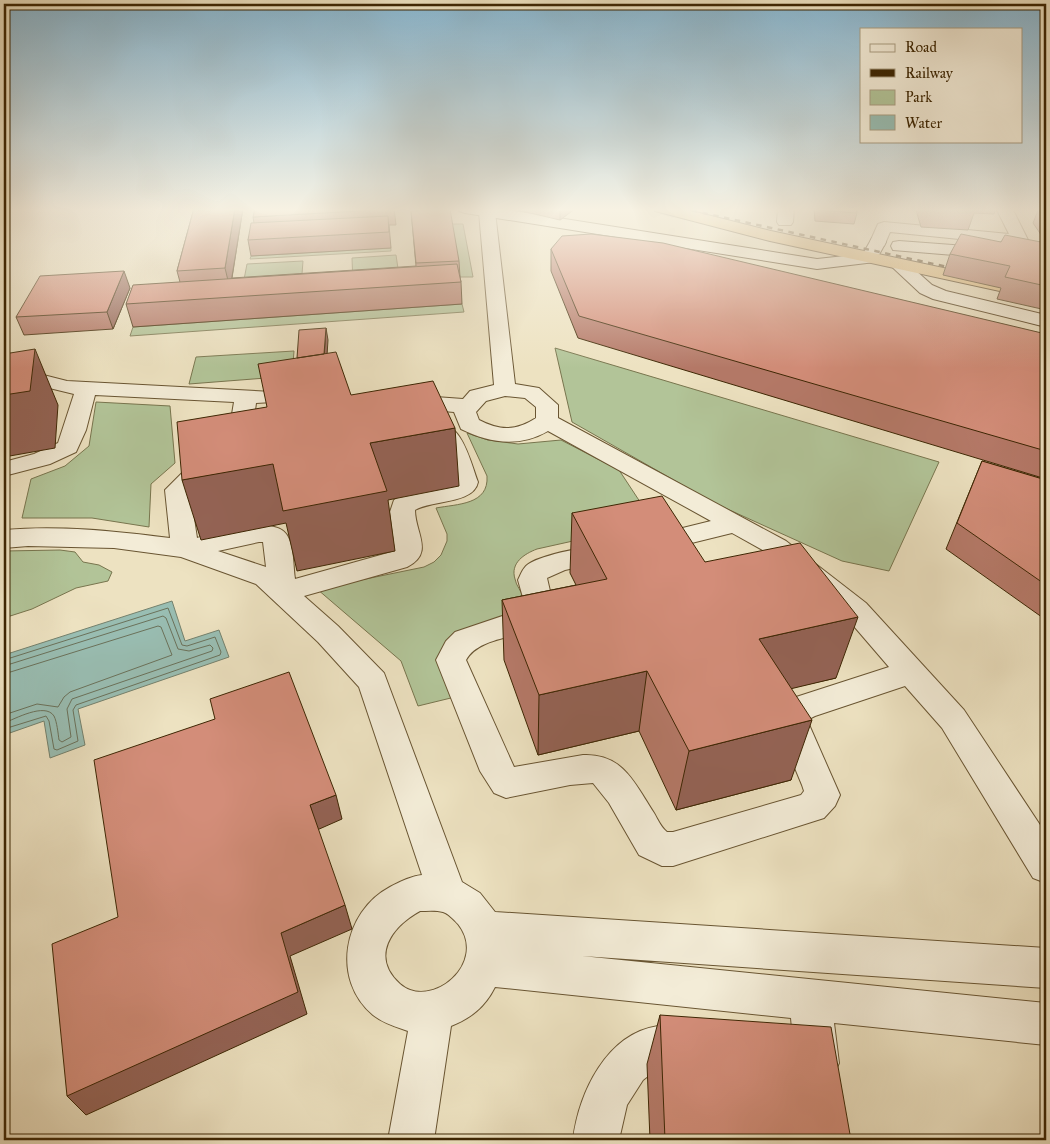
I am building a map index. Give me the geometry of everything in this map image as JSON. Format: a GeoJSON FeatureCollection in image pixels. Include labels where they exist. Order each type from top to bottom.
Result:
{"type":"FeatureCollection","features":[{"type":"Feature","properties":{"kind":"highway"},"geometry":{"type":"LineString","coordinates":[[922,261],[1046,296]]}},
{"type":"Feature","properties":{"kind":"highway"},"geometry":{"type":"LineString","coordinates":[[944,261],[1046,276]]}},
{"type":"Feature","properties":{"kind":"street"},"geometry":{"type":"LineString","coordinates":[[492,261],[505,389]]}},
{"type":"Feature","properties":{"kind":"street"},"geometry":{"type":"LineString","coordinates":[[800,261],[817,264],[840,261]]}},
{"type":"Feature","properties":{"kind":"street"},"geometry":{"type":"LineString","coordinates":[[904,261],[926,289],[940,295],[1046,322]]}},
{"type":"Feature","properties":{"kind":"street"},"geometry":{"type":"LineString","coordinates":[[1032,261],[1046,264]]}},
{"type":"Feature","properties":{"kind":"street"},"geometry":{"type":"LineString","coordinates":[[4,371],[67,387],[290,398]]}},
{"type":"Feature","properties":{"kind":"street"},"geometry":{"type":"LineString","coordinates":[[4,469],[42,459],[68,447],[75,430],[86,388]]}},
{"type":"Feature","properties":{"kind":"street"},"geometry":{"type":"LineString","coordinates":[[505,389],[531,393],[542,401],[547,405],[547,421],[532,432],[510,436],[486,433],[469,424],[465,411],[478,396],[505,389]]}},
{"type":"Feature","properties":{"kind":"street"},"geometry":{"type":"LineString","coordinates":[[185,549],[176,490],[186,480],[225,460],[238,448],[246,396]]}},
{"type":"Feature","properties":{"kind":"street"},"geometry":{"type":"LineString","coordinates":[[388,401],[468,406]]}},
{"type":"Feature","properties":{"kind":"street"},"geometry":{"type":"LineString","coordinates":[[547,421],[777,547],[856,610],[953,719],[1046,866]]}},
{"type":"Feature","properties":{"kind":"street"},"geometry":{"type":"LineString","coordinates":[[283,592],[397,561],[407,556],[410,548],[402,514],[403,506],[410,502],[460,490],[465,487],[466,482],[447,434],[436,428],[416,428]]}},
{"type":"Feature","properties":{"kind":"street"},"geometry":{"type":"LineString","coordinates":[[736,524],[658,555],[559,562],[536,572],[532,580],[541,613],[526,620],[466,640],[457,649],[451,660],[497,771],[506,783],[522,782],[585,769],[602,770],[613,781],[652,843],[662,849],[672,849],[812,807],[823,795],[820,783],[789,715],[804,707],[911,672]]}},
{"type":"Feature","properties":{"kind":"street"},"geometry":{"type":"LineString","coordinates":[[185,549],[259,533],[270,534],[276,538],[283,592]]}},
{"type":"Feature","properties":{"kind":"street"},"geometry":{"type":"LineString","coordinates":[[4,539],[28,537],[114,539],[185,549],[266,577],[328,634],[373,681],[447,894]]}},
{"type":"Feature","properties":{"kind":"street"},"geometry":{"type":"LineString","coordinates":[[794,588],[821,582]]}},
{"type":"Feature","properties":{"kind":"street"},"geometry":{"type":"LineString","coordinates":[[419,893],[447,894],[470,907],[484,948],[476,982],[465,996],[450,1006],[432,1012],[414,1012],[398,1007],[383,997],[373,984],[367,969],[366,952],[370,935],[378,920],[389,908],[404,898],[419,893]]}},
{"type":"Feature","properties":{"kind":"street"},"geometry":{"type":"LineString","coordinates":[[484,948],[1046,968]]}},
{"type":"Feature","properties":{"kind":"street"},"geometry":{"type":"LineString","coordinates":[[484,948],[810,1000],[1046,1024]]}},
{"type":"Feature","properties":{"kind":"street"},"geometry":{"type":"LineString","coordinates":[[810,1000],[797,1056],[822,1104]]}},
{"type":"Feature","properties":{"kind":"street"},"geometry":{"type":"LineString","coordinates":[[411,1140],[432,1012]]}},
{"type":"Feature","properties":{"kind":"street"},"geometry":{"type":"LineString","coordinates":[[596,1140],[605,1105],[614,1084],[625,1066],[650,1049],[699,1046],[728,1049]]}},
{"type":"Feature","properties":{"kind":"green space"},"geometry":{"type":"Polygon","coordinates":[[[303,261],[301,287],[242,290],[247,264],[303,261]]]}},
{"type":"Feature","properties":{"kind":"green space"},"geometry":{"type":"Polygon","coordinates":[[[352,261],[397,261],[400,282],[353,285],[352,261]]]}},
{"type":"Feature","properties":{"kind":"green space"},"geometry":{"type":"Polygon","coordinates":[[[457,261],[470,261],[473,277],[460,277],[457,261]]]}},
{"type":"Feature","properties":{"kind":"green space"},"geometry":{"type":"Polygon","coordinates":[[[462,304],[464,312],[130,336],[133,327],[462,304]]]}},
{"type":"Feature","properties":{"kind":"green space"},"geometry":{"type":"Polygon","coordinates":[[[555,348],[939,462],[889,571],[842,561],[714,503],[572,422],[555,348]]]}},
{"type":"Feature","properties":{"kind":"green space"},"geometry":{"type":"Polygon","coordinates":[[[294,351],[292,376],[189,384],[196,357],[294,351]]]}},
{"type":"Feature","properties":{"kind":"green space"},"geometry":{"type":"Polygon","coordinates":[[[96,402],[170,406],[175,463],[151,484],[149,527],[92,518],[22,518],[31,479],[65,466],[89,446],[96,402]]]}},
{"type":"Feature","properties":{"kind":"green space"},"geometry":{"type":"Polygon","coordinates":[[[467,433],[488,440],[518,444],[561,440],[619,470],[654,523],[537,549],[523,556],[514,568],[516,582],[523,599],[522,610],[471,631],[455,697],[418,706],[401,661],[317,589],[424,567],[434,562],[441,555],[447,541],[447,534],[436,508],[462,504],[477,498],[483,493],[486,486],[487,476],[467,433]]]}},
{"type":"Feature","properties":{"kind":"green space"},"geometry":{"type":"Polygon","coordinates":[[[60,550],[75,552],[83,562],[99,565],[112,572],[108,581],[76,588],[32,609],[4,618],[4,551],[60,550]]]}},
{"type":"Feature","properties":{"kind":"water"},"geometry":{"type":"Polygon","coordinates":[[[172,601],[185,641],[219,630],[229,657],[78,709],[85,745],[50,758],[44,721],[4,735],[4,655],[172,601]]]}},
{"type":"Feature","properties":{"kind":"building"},"geometry":{"type":"Polygon","coordinates":[[[180,261],[226,261],[225,268],[177,271],[180,261]]]}},
{"type":"Feature","properties":{"kind":"building"},"geometry":{"type":"Polygon","coordinates":[[[416,261],[451,261],[416,263],[416,261]]]}},
{"type":"Feature","properties":{"kind":"building"},"geometry":{"type":"Polygon","coordinates":[[[556,261],[740,261],[1046,334],[1046,451],[579,316],[556,261]]]}},
{"type":"Feature","properties":{"kind":"building"},"geometry":{"type":"Polygon","coordinates":[[[987,261],[1046,261],[1046,286],[1005,277],[1010,266],[987,261]]]}},
{"type":"Feature","properties":{"kind":"building"},"geometry":{"type":"Polygon","coordinates":[[[457,264],[461,282],[126,304],[133,285],[457,264]]]}},
{"type":"Feature","properties":{"kind":"building"},"geometry":{"type":"Polygon","coordinates":[[[124,271],[107,312],[16,317],[40,276],[124,271]]]}},
{"type":"Feature","properties":{"kind":"building"},"geometry":{"type":"Polygon","coordinates":[[[326,328],[324,354],[297,358],[299,330],[326,328]]]}},
{"type":"Feature","properties":{"kind":"building"},"geometry":{"type":"Polygon","coordinates":[[[35,349],[30,391],[4,395],[4,354],[35,349]]]}},
{"type":"Feature","properties":{"kind":"building"},"geometry":{"type":"Polygon","coordinates":[[[336,352],[351,395],[433,381],[455,428],[370,443],[387,491],[283,511],[273,464],[182,480],[177,422],[267,407],[258,364],[336,352]]]}},
{"type":"Feature","properties":{"kind":"building"},"geometry":{"type":"Polygon","coordinates":[[[982,461],[1046,480],[1046,585],[957,523],[982,461]]]}},
{"type":"Feature","properties":{"kind":"building"},"geometry":{"type":"Polygon","coordinates":[[[662,496],[705,562],[800,543],[858,617],[759,639],[812,720],[689,751],[647,671],[539,695],[502,600],[607,579],[572,513],[662,496]]]}},
{"type":"Feature","properties":{"kind":"building"},"geometry":{"type":"Polygon","coordinates":[[[289,672],[336,795],[310,805],[345,905],[281,933],[298,992],[67,1096],[52,944],[118,917],[94,760],[215,719],[210,699],[289,672]]]}},
{"type":"Feature","properties":{"kind":"building"},"geometry":{"type":"Polygon","coordinates":[[[660,1015],[831,1027],[851,1140],[665,1140],[660,1015]]]}},
{"type":"Feature","properties":{"kind":"railway"},"geometry":{"type":"LineString","coordinates":[[922,261],[961,270]]}}]}
